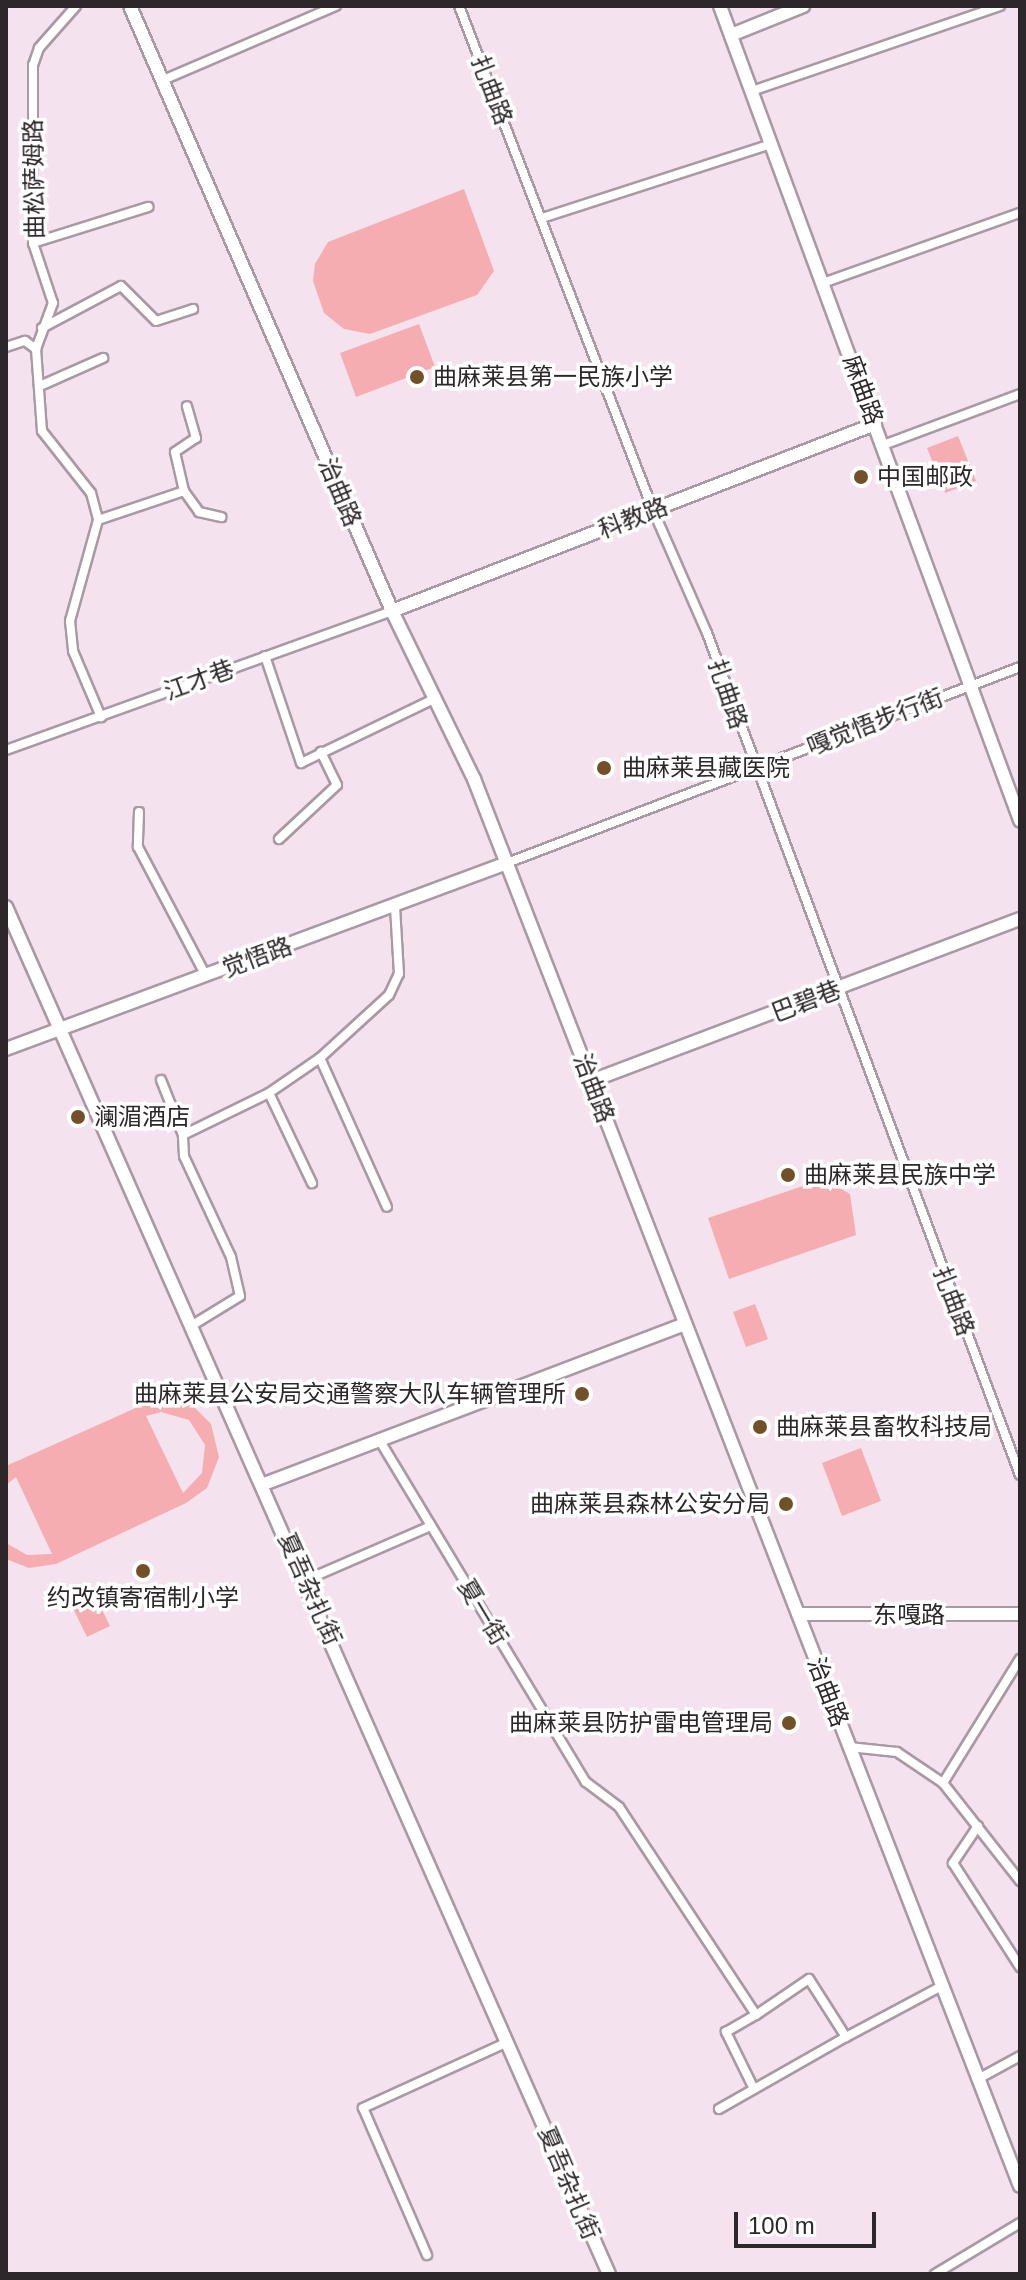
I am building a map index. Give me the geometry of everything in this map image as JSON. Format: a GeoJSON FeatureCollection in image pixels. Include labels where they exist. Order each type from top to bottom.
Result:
{"type":"FeatureCollection","features":[{"type":"Feature","properties":{"kind":"main road","name":"治曲路"},"geometry":{"type":"LineString","coordinates":[[130,6],[392,611],[436,698],[507,863],[1020,2186]]}},
{"type":"Feature","properties":{"kind":"main road","name":"麻曲路"},"geometry":{"type":"LineString","coordinates":[[720,6],[1020,820]]}},
{"type":"Feature","properties":{"kind":"main road"},"geometry":{"type":"LineString","coordinates":[[731,35],[803,6]]}},
{"type":"Feature","properties":{"kind":"main road","name":"科教路"},"geometry":{"type":"LineString","coordinates":[[392,611],[875,424]]}},
{"type":"Feature","properties":{"kind":"main road","name":"觉悟路"},"geometry":{"type":"LineString","coordinates":[[6,1049],[507,863]]}},
{"type":"Feature","properties":{"kind":"main road","name":"夏吾杂扎街"},"geometry":{"type":"LineString","coordinates":[[6,907],[264,1484],[609,2274]]}},
{"type":"Feature","properties":{"kind":"main road","name":"巴碧巷"},"geometry":{"type":"LineString","coordinates":[[591,1081],[1020,919]]}},
{"type":"Feature","properties":{"kind":"main road"},"geometry":{"type":"LineString","coordinates":[[264,1484],[685,1324]]}},
{"type":"Feature","properties":{"kind":"main road","name":"东嘎路"},"geometry":{"type":"LineString","coordinates":[[798,1614],[1020,1614]]}},
{"type":"Feature","properties":{"kind":"street","name":"曲松萨姆路"},"geometry":{"type":"LineString","coordinates":[[76,6],[39,48],[33,65],[33,243],[53,303],[36,349],[42,431],[91,493],[98,520]]}},
{"type":"Feature","properties":{"kind":"street"},"geometry":{"type":"LineString","coordinates":[[163,80],[336,6]]}},
{"type":"Feature","properties":{"kind":"street","name":"扎曲路"},"geometry":{"type":"LineString","coordinates":[[459,6],[653,510],[707,633],[754,769],[1020,1475]]}},
{"type":"Feature","properties":{"kind":"street"},"geometry":{"type":"LineString","coordinates":[[752,91],[1000,6]]}},
{"type":"Feature","properties":{"kind":"street"},"geometry":{"type":"LineString","coordinates":[[542,218],[771,144]]}},
{"type":"Feature","properties":{"kind":"street"},"geometry":{"type":"LineString","coordinates":[[33,243],[148,207]]}},
{"type":"Feature","properties":{"kind":"street"},"geometry":{"type":"LineString","coordinates":[[823,283],[1020,213]]}},
{"type":"Feature","properties":{"kind":"street"},"geometry":{"type":"LineString","coordinates":[[42,328],[121,286],[156,321],[193,309]]}},
{"type":"Feature","properties":{"kind":"street"},"geometry":{"type":"LineString","coordinates":[[6,347],[25,341],[36,349]]}},
{"type":"Feature","properties":{"kind":"street"},"geometry":{"type":"LineString","coordinates":[[42,385],[103,358]]}},
{"type":"Feature","properties":{"kind":"street"},"geometry":{"type":"LineString","coordinates":[[883,445],[1020,394]]}},
{"type":"Feature","properties":{"kind":"street"},"geometry":{"type":"LineString","coordinates":[[187,406],[196,438],[175,452],[184,491],[199,512],[221,517]]}},
{"type":"Feature","properties":{"kind":"street"},"geometry":{"type":"LineString","coordinates":[[101,717],[73,651],[70,621],[98,520],[184,491]]}},
{"type":"Feature","properties":{"kind":"street","name":"江才巷"},"geometry":{"type":"LineString","coordinates":[[6,750],[392,611]]}},
{"type":"Feature","properties":{"kind":"street"},"geometry":{"type":"LineString","coordinates":[[265,656],[301,763],[436,698]]}},
{"type":"Feature","properties":{"kind":"street","name":"嘎觉悟步行街"},"geometry":{"type":"LineString","coordinates":[[507,863],[1020,667]]}},
{"type":"Feature","properties":{"kind":"street"},"geometry":{"type":"LineString","coordinates":[[279,839],[337,785],[321,752]]}},
{"type":"Feature","properties":{"kind":"street"},"geometry":{"type":"LineString","coordinates":[[139,812],[138,847],[206,976]]}},
{"type":"Feature","properties":{"kind":"street"},"geometry":{"type":"LineString","coordinates":[[183,1135],[269,1093],[320,1058],[394,985],[399,974],[395,907]]}},
{"type":"Feature","properties":{"kind":"street"},"geometry":{"type":"LineString","coordinates":[[320,1058],[387,1207]]}},
{"type":"Feature","properties":{"kind":"street"},"geometry":{"type":"LineString","coordinates":[[161,1080],[183,1135],[184,1156],[231,1257],[240,1296],[191,1326]]}},
{"type":"Feature","properties":{"kind":"street"},"geometry":{"type":"LineString","coordinates":[[269,1093],[312,1183]]}},
{"type":"Feature","properties":{"kind":"street","name":"夏一街"},"geometry":{"type":"LineString","coordinates":[[380,1441],[586,1782],[619,1807],[756,2015]]}},
{"type":"Feature","properties":{"kind":"street"},"geometry":{"type":"LineString","coordinates":[[306,1580],[431,1526]]}},
{"type":"Feature","properties":{"kind":"street"},"geometry":{"type":"LineString","coordinates":[[943,1783],[1020,1659]]}},
{"type":"Feature","properties":{"kind":"street"},"geometry":{"type":"LineString","coordinates":[[849,1747],[897,1752],[943,1783],[1020,1881]]}},
{"type":"Feature","properties":{"kind":"street"},"geometry":{"type":"LineString","coordinates":[[978,1826],[953,1863],[1020,1967]]}},
{"type":"Feature","properties":{"kind":"street"},"geometry":{"type":"LineString","coordinates":[[754,2089],[726,2032],[809,1979],[846,2037]]}},
{"type":"Feature","properties":{"kind":"street"},"geometry":{"type":"LineString","coordinates":[[719,2109],[942,1986]]}},
{"type":"Feature","properties":{"kind":"street"},"geometry":{"type":"LineString","coordinates":[[427,2255],[363,2108],[508,2042]]}},
{"type":"Feature","properties":{"kind":"street"},"geometry":{"type":"LineString","coordinates":[[978,2079],[1020,2056]]}},
{"type":"Feature","properties":{"kind":"street"},"geometry":{"type":"LineString","coordinates":[[935,2274],[1020,2223]]}},
{"type":"Feature","properties":{"kind":"shaded area"},"geometry":{"type":"Polygon","coordinates":[[[464,189],[494,271],[477,295],[370,334],[344,329],[324,313],[313,281],[315,264],[328,242],[464,189]]]}},
{"type":"Feature","properties":{"kind":"shaded area"},"geometry":{"type":"Polygon","coordinates":[[[419,324],[435,367],[356,397],[340,353],[419,324]]]}},
{"type":"Feature","properties":{"kind":"shaded area"},"geometry":{"type":"Polygon","coordinates":[[[958,436],[976,481],[945,493],[927,448],[958,436]]]}},
{"type":"Feature","properties":{"kind":"shaded area"},"geometry":{"type":"Polygon","coordinates":[[[824,1179],[850,1194],[856,1235],[729,1279],[708,1218],[824,1179]]]}},
{"type":"Feature","properties":{"kind":"shaded area"},"geometry":{"type":"Polygon","coordinates":[[[755,1304],[768,1339],[746,1347],[733,1312],[755,1304]]]}},
{"type":"Feature","properties":{"kind":"shaded area"},"geometry":{"type":"Polygon","coordinates":[[[158,1398],[192,1405],[211,1424],[219,1457],[207,1488],[186,1503],[56,1564],[29,1568],[6,1559],[6,1543],[27,1555],[52,1554],[16,1477],[6,1485],[6,1466],[158,1398]],[[161,1412],[146,1416],[183,1493],[202,1473],[205,1445],[189,1420],[161,1412]]]}},
{"type":"Feature","properties":{"kind":"shaded area"},"geometry":{"type":"Polygon","coordinates":[[[861,1448],[881,1501],[842,1516],[822,1463],[861,1448]]]}},
{"type":"Feature","properties":{"kind":"shaded area"},"geometry":{"type":"Polygon","coordinates":[[[91,1587],[110,1626],[87,1637],[68,1598],[91,1587]]]}},
{"type":"Feature","properties":{"kind":"place","name":"曲麻莱县第一民族小学"},"geometry":{"type":"Point","coordinates":[417,377]}},
{"type":"Feature","properties":{"kind":"place","name":"中国邮政"},"geometry":{"type":"Point","coordinates":[861,477]}},
{"type":"Feature","properties":{"kind":"place","name":"曲麻莱县藏医院"},"geometry":{"type":"Point","coordinates":[604,768]}},
{"type":"Feature","properties":{"kind":"place","name":"澜湄酒店"},"geometry":{"type":"Point","coordinates":[78,1117]}},
{"type":"Feature","properties":{"kind":"place","name":"曲麻莱县民族中学"},"geometry":{"type":"Point","coordinates":[788,1175]}},
{"type":"Feature","properties":{"kind":"place","name":"曲麻莱县公安局交通警察大队车辆管理所"},"geometry":{"type":"Point","coordinates":[582,1394]}},
{"type":"Feature","properties":{"kind":"place","name":"曲麻莱县畜牧科技局"},"geometry":{"type":"Point","coordinates":[760,1427]}},
{"type":"Feature","properties":{"kind":"place","name":"曲麻莱县森林公安分局"},"geometry":{"type":"Point","coordinates":[786,1504]}},
{"type":"Feature","properties":{"kind":"place","name":"约改镇寄宿制小学"},"geometry":{"type":"Point","coordinates":[143,1571]}},
{"type":"Feature","properties":{"kind":"place","name":"曲麻莱县防护雷电管理局"},"geometry":{"type":"Point","coordinates":[789,1723]}}]}
